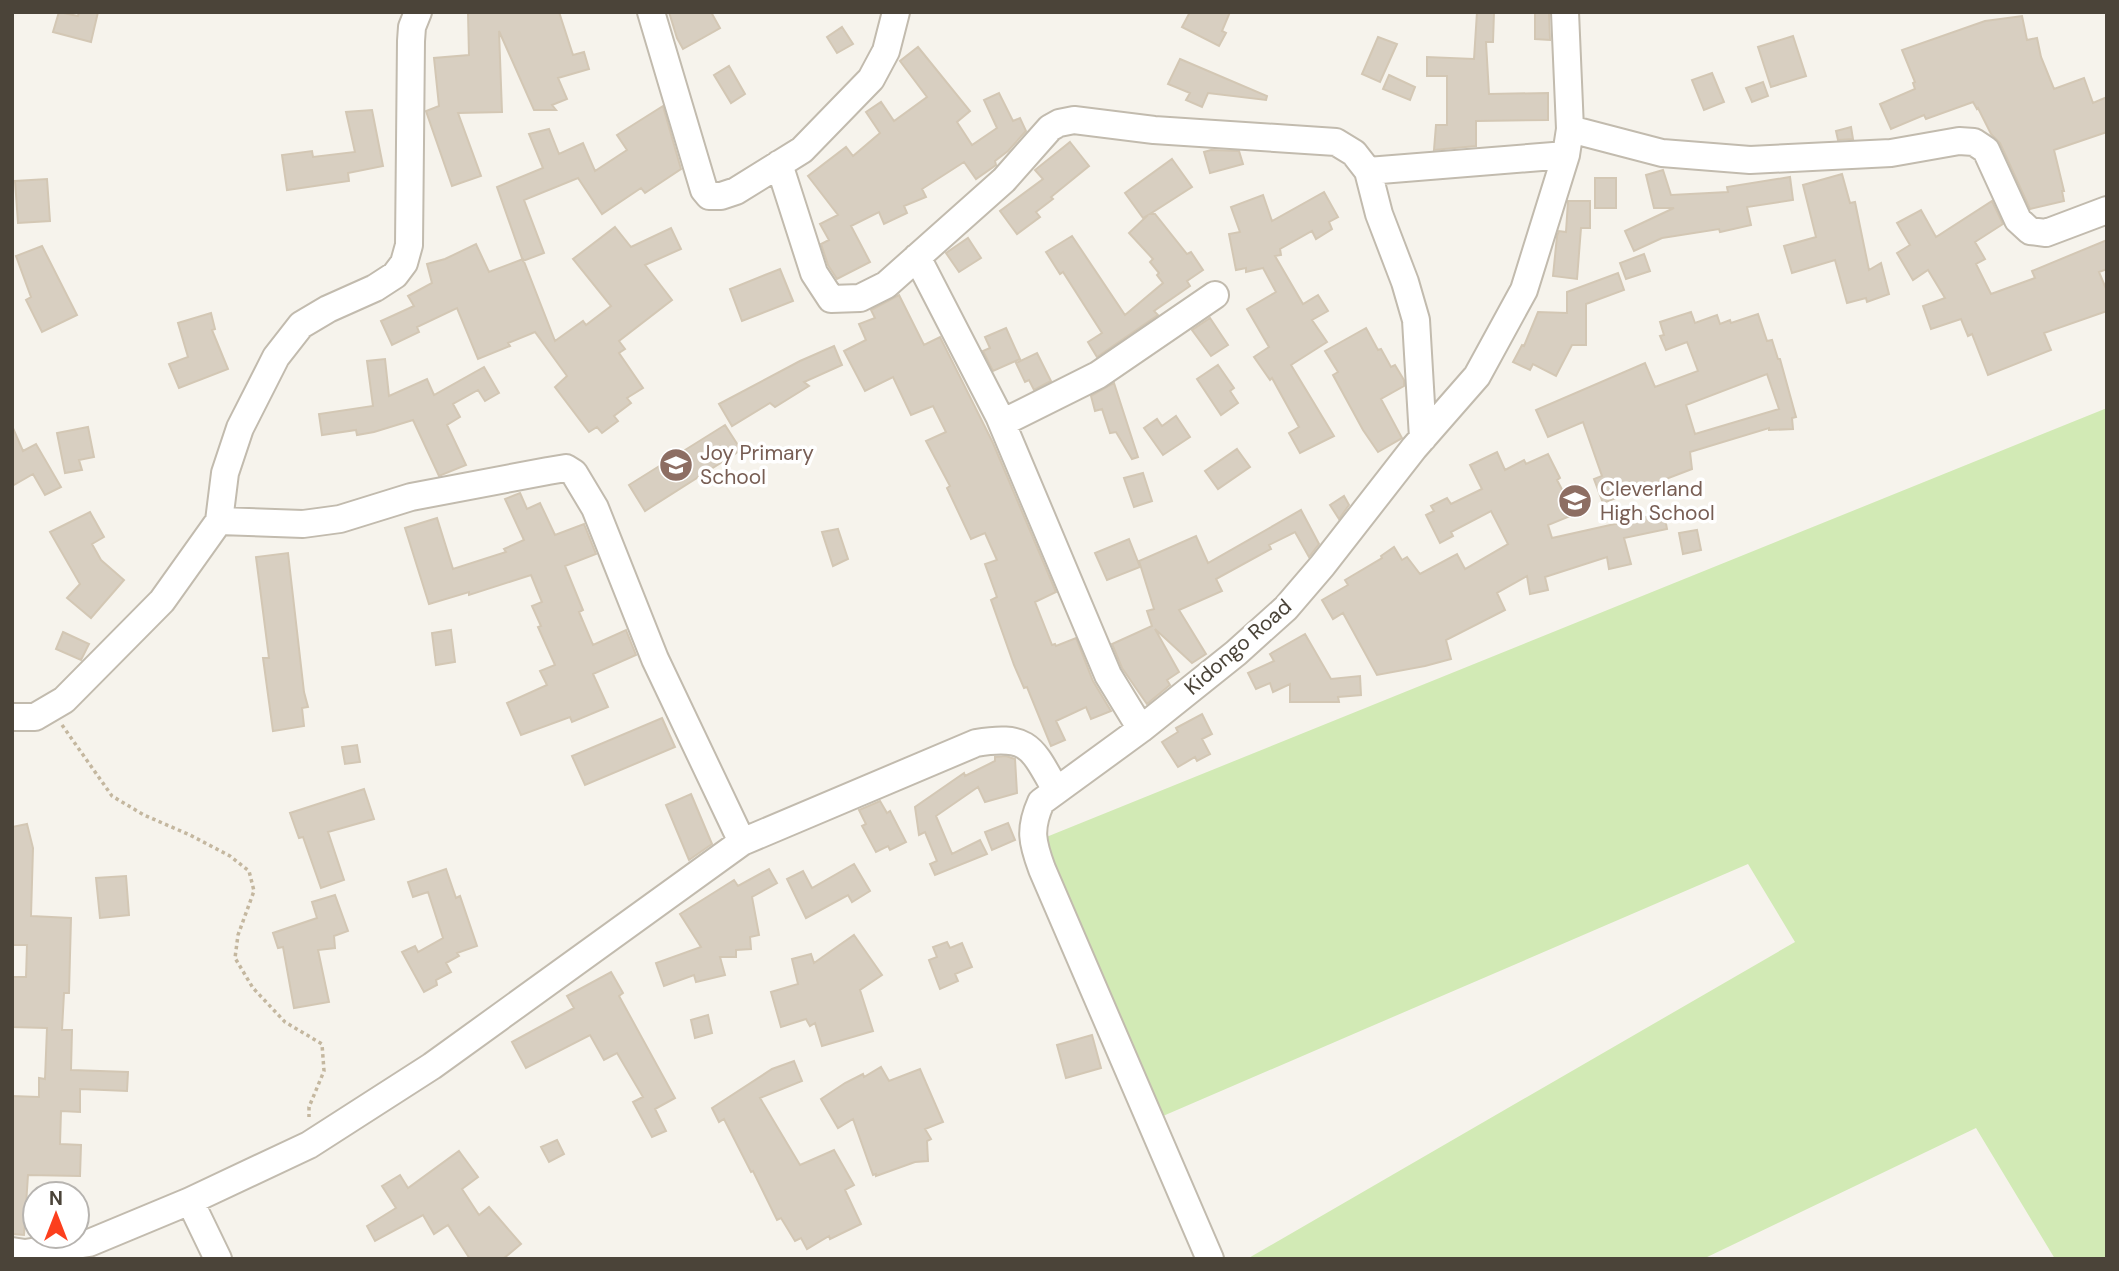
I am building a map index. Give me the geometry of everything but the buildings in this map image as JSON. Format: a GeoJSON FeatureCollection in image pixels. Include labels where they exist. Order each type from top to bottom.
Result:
{"type":"FeatureCollection","features":[{"type":"Feature","properties":{"kind":"street"},"geometry":{"type":"LineString","coordinates":[[12,717],[35,717],[64,700],[162,601],[219,521],[225,473],[240,428],[276,357],[301,325],[328,309],[375,288],[395,275],[404,263],[409,245],[411,41],[412,27],[418,12]]}},
{"type":"Feature","properties":{"kind":"street"},"geometry":{"type":"LineString","coordinates":[[651,12],[661,38],[704,190],[709,196],[721,196],[736,191],[802,150],[871,79],[886,51],[896,12]]}},
{"type":"Feature","properties":{"kind":"street","name":"Kidongo Road"},"geometry":{"type":"LineString","coordinates":[[1210,1259],[1129,1074],[1033,843],[1035,817],[1041,802],[1140,729],[1236,653],[1286,608],[1423,438],[1477,376],[1524,289],[1566,155],[1570,129],[1565,12]]}},
{"type":"Feature","properties":{"kind":"street"},"geometry":{"type":"LineString","coordinates":[[779,164],[814,273],[831,299],[860,298],[886,285],[1004,180],[1050,128],[1059,123],[1074,120],[1154,131],[1336,142],[1354,153],[1367,172],[1379,214],[1405,282],[1416,320],[1423,438]]}},
{"type":"Feature","properties":{"kind":"street"},"geometry":{"type":"LineString","coordinates":[[1570,129],[1662,153],[1750,160],[1891,153],[1959,141],[1974,142],[1986,150],[2018,220],[2029,231],[2046,233],[2107,210]]}},
{"type":"Feature","properties":{"kind":"street"},"geometry":{"type":"LineString","coordinates":[[1367,172],[1566,155]]}},
{"type":"Feature","properties":{"kind":"street"},"geometry":{"type":"LineString","coordinates":[[917,257],[1002,423],[1108,675],[1140,729]]}},
{"type":"Feature","properties":{"kind":"street"},"geometry":{"type":"LineString","coordinates":[[1002,423],[1098,375],[1215,295]]}},
{"type":"Feature","properties":{"kind":"street"},"geometry":{"type":"LineString","coordinates":[[219,521],[303,524],[340,519],[411,497],[566,468],[574,472],[595,508],[655,659],[742,842]]}},
{"type":"Feature","properties":{"kind":"street"},"geometry":{"type":"LineString","coordinates":[[12,1251],[25,1253],[89,1243],[190,1201],[310,1145],[432,1066],[742,842],[976,743],[1009,739],[1035,754],[1056,790]]}},
{"type":"Feature","properties":{"kind":"street"},"geometry":{"type":"LineString","coordinates":[[190,1201],[218,1259]]}},
{"type":"Feature","properties":{"kind":"path"},"geometry":{"type":"LineString","coordinates":[[52,708],[112,796],[144,815],[210,846],[249,871],[254,891],[238,934],[235,958],[253,988],[285,1022],[321,1044],[324,1071],[310,1107],[310,1145]]}},
{"type":"Feature","properties":{"kind":"green space"},"geometry":{"type":"Polygon","coordinates":[[[2107,408],[2107,1259],[2055,1259],[1976,1128],[1703,1259],[1247,1259],[1795,942],[1748,864],[1163,1116],[1034,842],[2107,408]]]}},
{"type":"Feature","properties":{"kind":"place","name":"Joy Primary School"},"geometry":{"type":"Point","coordinates":[676,465]}},
{"type":"Feature","properties":{"kind":"place","name":"Cleverland High School"},"geometry":{"type":"Point","coordinates":[1575,501]}}]}
